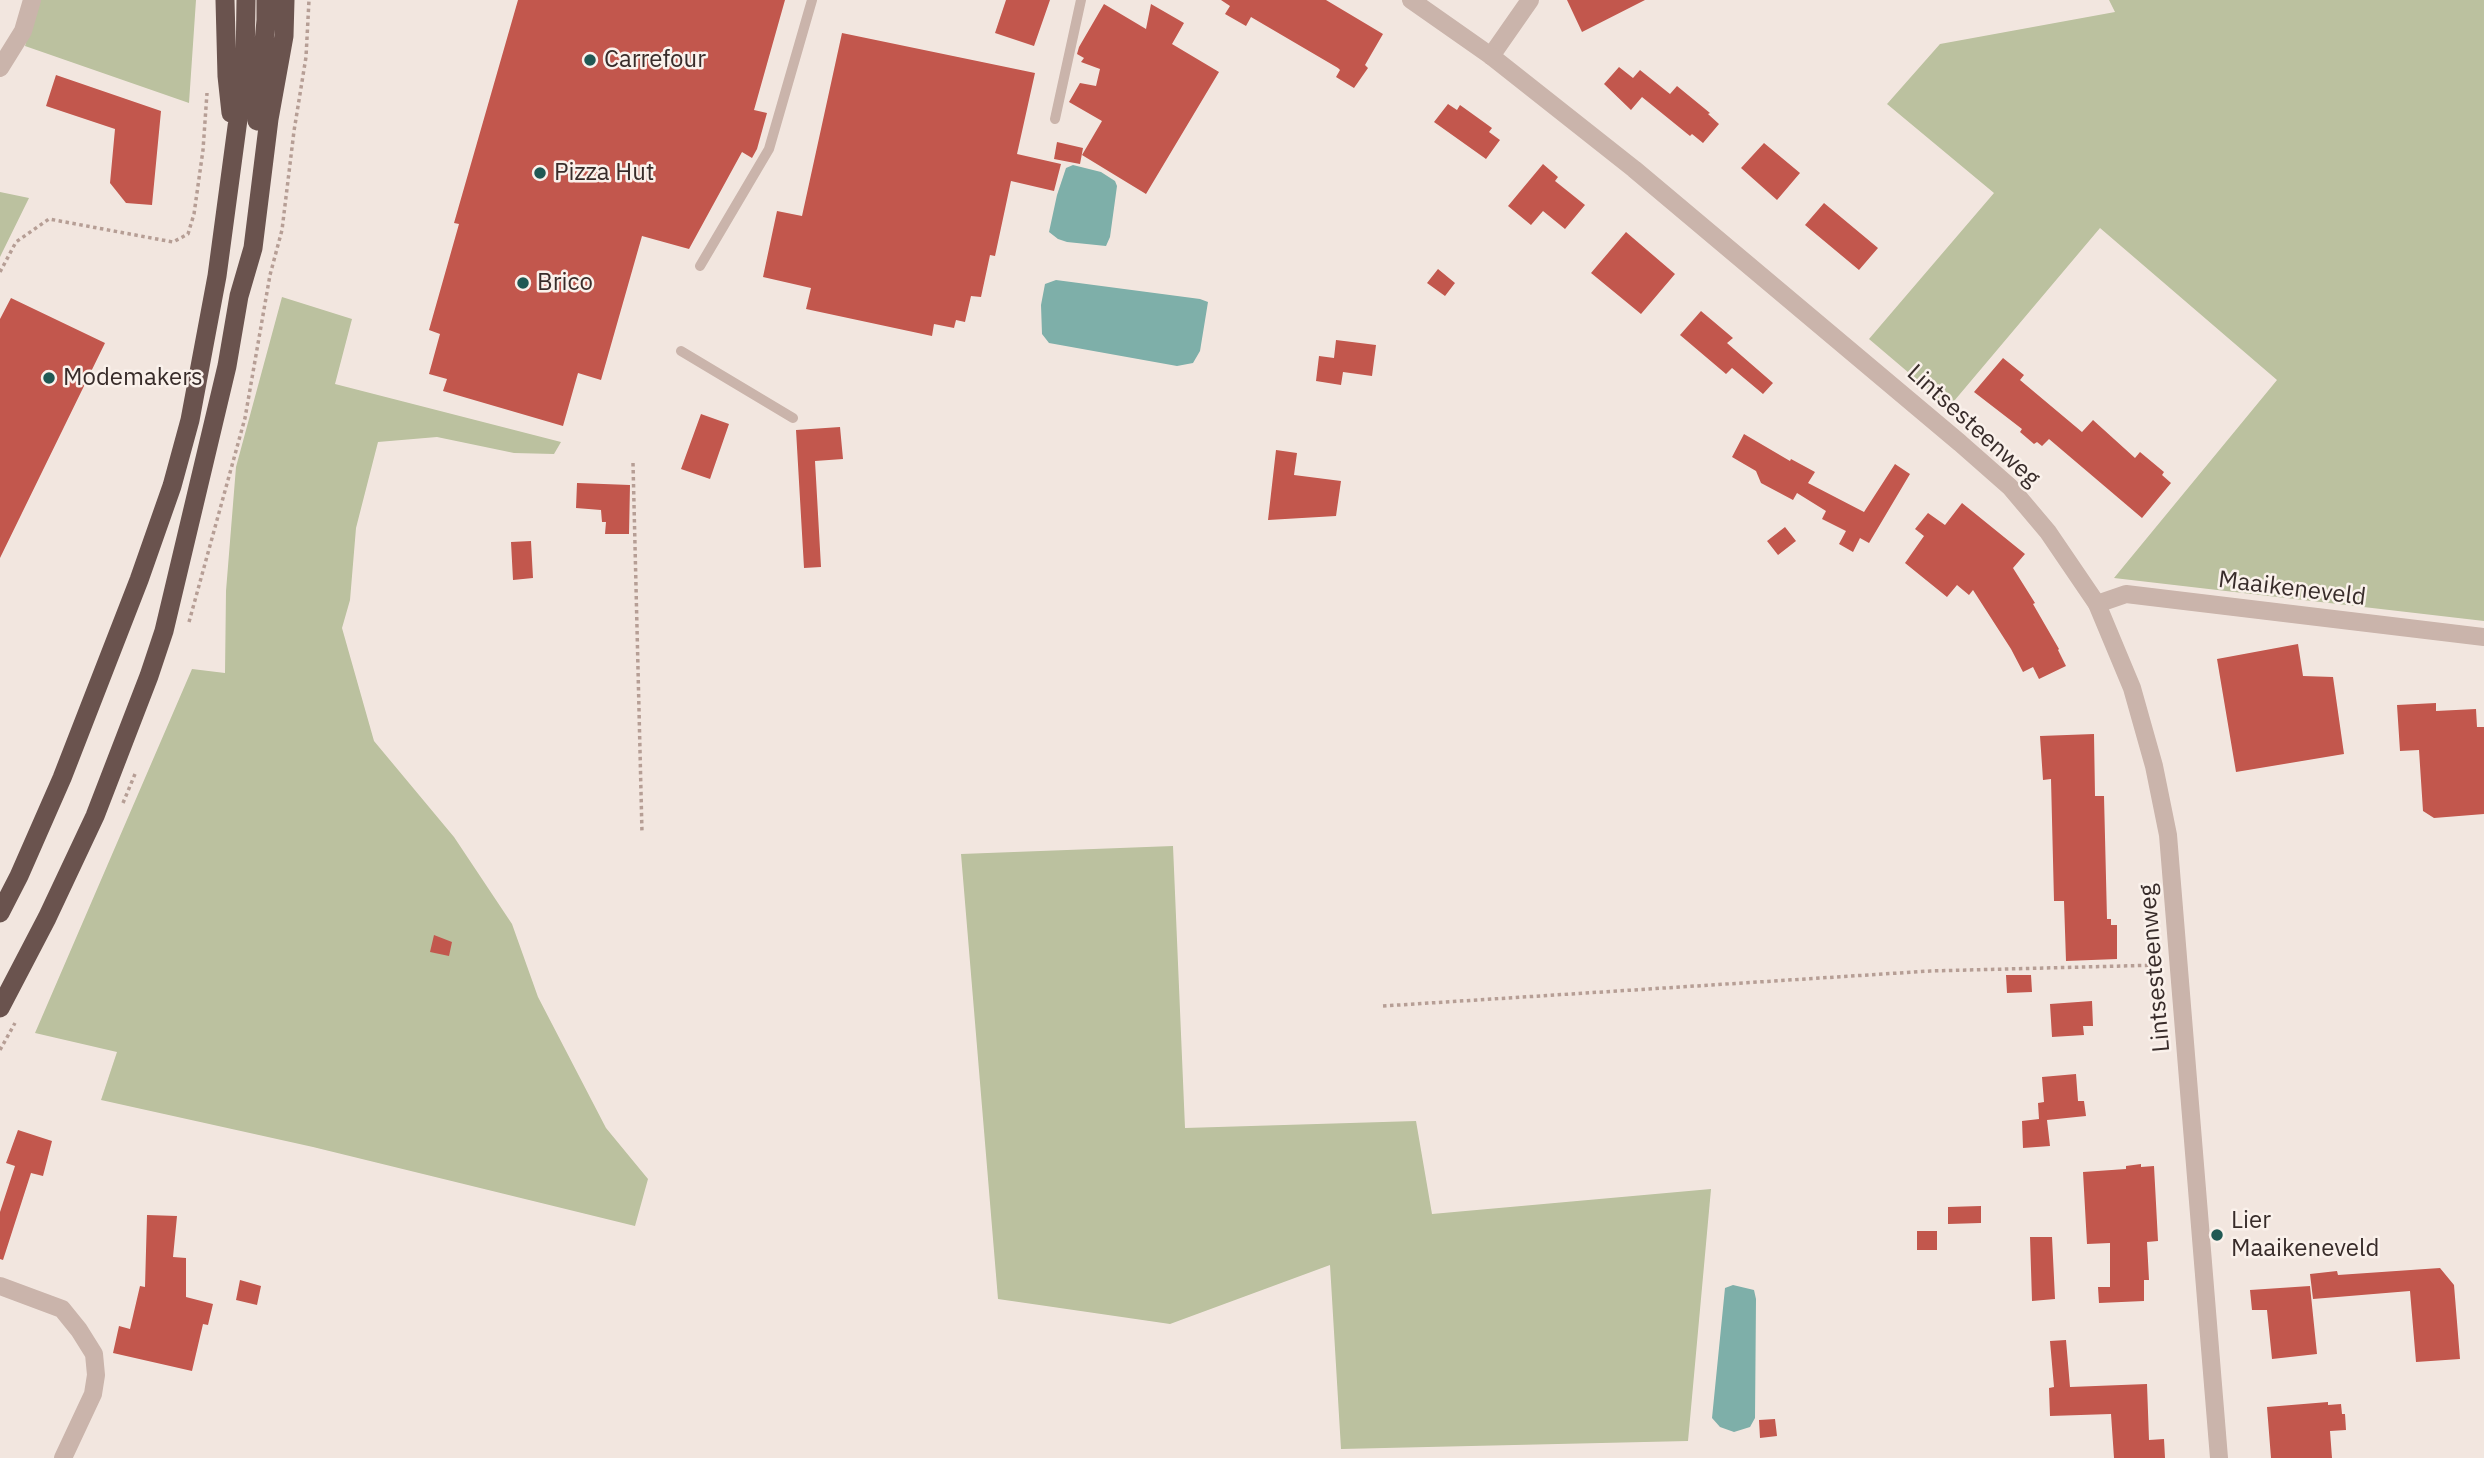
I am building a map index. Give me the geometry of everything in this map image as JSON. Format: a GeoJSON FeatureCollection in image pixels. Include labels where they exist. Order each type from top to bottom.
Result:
{"type":"FeatureCollection","features":[{"type":"Feature","properties":{"kind":"highway"},"geometry":{"type":"LineString","coordinates":[[225,0],[227,76],[234,146]]}},
{"type":"Feature","properties":{"kind":"highway"},"geometry":{"type":"LineString","coordinates":[[0,914],[62,778],[139,580],[172,486],[190,420],[205,347],[245,67],[246,0]]}},
{"type":"Feature","properties":{"kind":"highway"},"geometry":{"type":"LineString","coordinates":[[239,296],[239,264],[252,176],[267,20],[266,0]]}},
{"type":"Feature","properties":{"kind":"highway"},"geometry":{"type":"LineString","coordinates":[[0,1008],[47,918],[95,816],[149,676],[163,631],[227,366],[239,296],[255,235],[269,119],[284,36],[285,0]]}},
{"type":"Feature","properties":{"kind":"street"},"geometry":{"type":"LineString","coordinates":[[0,68],[23,31],[32,0]]}},
{"type":"Feature","properties":{"kind":"street","name":"Lintsesteenweg"},"geometry":{"type":"LineString","coordinates":[[1412,0],[1491,56],[1634,169],[2010,487],[2048,532],[2096,604],[2132,688],[2154,766],[2168,835],[2219,1458]]}},
{"type":"Feature","properties":{"kind":"street"},"geometry":{"type":"LineString","coordinates":[[1491,56],[1530,0]]}},
{"type":"Feature","properties":{"kind":"street","name":"Maaikeneveld"},"geometry":{"type":"LineString","coordinates":[[2096,604],[2126,594],[2484,636]]}},
{"type":"Feature","properties":{"kind":"street"},"geometry":{"type":"LineString","coordinates":[[0,1286],[62,1309],[94,1354],[96,1375],[93,1394],[63,1458]]}},
{"type":"Feature","properties":{"kind":"lane"},"geometry":{"type":"LineString","coordinates":[[700,266],[769,149],[811,0]]}},
{"type":"Feature","properties":{"kind":"lane"},"geometry":{"type":"LineString","coordinates":[[1055,119],[1082,0]]}},
{"type":"Feature","properties":{"kind":"lane"},"geometry":{"type":"LineString","coordinates":[[681,351],[793,418]]}},
{"type":"Feature","properties":{"kind":"path"},"geometry":{"type":"LineString","coordinates":[[0,272],[16,242],[49,219],[173,242],[188,233],[194,214],[203,150],[208,83]]}},
{"type":"Feature","properties":{"kind":"path"},"geometry":{"type":"LineString","coordinates":[[634,463],[642,833]]}},
{"type":"Feature","properties":{"kind":"path"},"geometry":{"type":"LineString","coordinates":[[1383,1006],[1930,971],[2179,965]]}},
{"type":"Feature","properties":{"kind":"green space"},"geometry":{"type":"Polygon","coordinates":[[[38,0],[196,0],[189,103],[25,46],[38,0]]]}},
{"type":"Feature","properties":{"kind":"green space"},"geometry":{"type":"Polygon","coordinates":[[[2109,0],[2484,0],[2484,621],[2114,578],[2277,380],[2100,228],[1949,407],[1869,339],[1994,193],[1887,104],[1940,44],[2115,12],[2109,0]]]}},
{"type":"Feature","properties":{"kind":"green space"},"geometry":{"type":"Polygon","coordinates":[[[0,192],[29,198],[0,257],[0,192]]]}},
{"type":"Feature","properties":{"kind":"green space"},"geometry":{"type":"Polygon","coordinates":[[[282,297],[352,319],[335,384],[561,442],[554,454],[514,453],[437,437],[378,442],[356,528],[350,600],[342,628],[374,741],[454,837],[512,924],[538,997],[606,1128],[648,1179],[635,1226],[313,1147],[101,1100],[117,1052],[35,1033],[192,669],[225,673],[226,591],[236,467],[282,297]]]}},
{"type":"Feature","properties":{"kind":"green space"},"geometry":{"type":"Polygon","coordinates":[[[1173,846],[1185,1128],[1416,1121],[1432,1214],[1711,1189],[1688,1441],[1341,1449],[1330,1265],[1170,1324],[998,1299],[961,854],[1173,846]]]}},
{"type":"Feature","properties":{"kind":"water"},"geometry":{"type":"Polygon","coordinates":[[[1073,165],[1101,172],[1115,181],[1117,186],[1110,237],[1106,246],[1067,242],[1049,232],[1066,168],[1073,165]]]}},
{"type":"Feature","properties":{"kind":"water"},"geometry":{"type":"Polygon","coordinates":[[[1056,280],[1208,302],[1200,351],[1193,363],[1177,366],[1049,343],[1042,334],[1041,305],[1045,284],[1056,280]]]}},
{"type":"Feature","properties":{"kind":"water"},"geometry":{"type":"Polygon","coordinates":[[[1733,1285],[1754,1290],[1756,1299],[1755,1418],[1750,1427],[1734,1432],[1720,1427],[1712,1418],[1725,1288],[1733,1285]]]}},
{"type":"Feature","properties":{"kind":"building"},"geometry":{"type":"Polygon","coordinates":[[[518,0],[785,0],[754,110],[767,113],[757,149],[752,158],[742,152],[689,249],[642,236],[601,380],[578,373],[563,426],[443,391],[447,379],[429,374],[440,334],[429,330],[459,224],[454,223],[518,0]]]}},
{"type":"Feature","properties":{"kind":"building"},"geometry":{"type":"Polygon","coordinates":[[[1006,0],[1050,0],[1034,46],[995,33],[1006,0]]]}},
{"type":"Feature","properties":{"kind":"building"},"geometry":{"type":"Polygon","coordinates":[[[1221,0],[1326,0],[1383,34],[1365,65],[1368,68],[1354,88],[1336,77],[1340,70],[1338,68],[1251,17],[1246,26],[1225,14],[1230,6],[1221,0]]]}},
{"type":"Feature","properties":{"kind":"building"},"geometry":{"type":"Polygon","coordinates":[[[1567,0],[1645,0],[1582,32],[1567,0]]]}},
{"type":"Feature","properties":{"kind":"building"},"geometry":{"type":"Polygon","coordinates":[[[1104,4],[1146,29],[1151,4],[1184,23],[1172,44],[1219,72],[1146,194],[1082,155],[1102,121],[1069,102],[1080,83],[1096,86],[1100,69],[1081,62],[1084,58],[1077,54],[1104,4]]]}},
{"type":"Feature","properties":{"kind":"building"},"geometry":{"type":"Polygon","coordinates":[[[842,33],[1035,73],[1017,154],[1061,164],[1054,191],[1011,181],[995,256],[990,255],[981,297],[971,296],[965,322],[956,320],[954,328],[934,324],[932,336],[806,309],[811,288],[763,277],[777,211],[802,216],[842,33]]]}},
{"type":"Feature","properties":{"kind":"building"},"geometry":{"type":"Polygon","coordinates":[[[1619,67],[1633,78],[1640,70],[1670,94],[1677,86],[1710,113],[1708,114],[1719,124],[1703,143],[1692,134],[1690,136],[1642,97],[1631,110],[1604,84],[1619,67]]]}},
{"type":"Feature","properties":{"kind":"building"},"geometry":{"type":"Polygon","coordinates":[[[56,75],[161,111],[152,205],[126,203],[110,183],[115,129],[46,106],[56,75]]]}},
{"type":"Feature","properties":{"kind":"building"},"geometry":{"type":"Polygon","coordinates":[[[1448,104],[1457,110],[1460,105],[1492,128],[1489,132],[1500,140],[1486,159],[1434,122],[1448,104]]]}},
{"type":"Feature","properties":{"kind":"building"},"geometry":{"type":"Polygon","coordinates":[[[1057,142],[1083,148],[1080,164],[1054,159],[1057,142]]]}},
{"type":"Feature","properties":{"kind":"building"},"geometry":{"type":"Polygon","coordinates":[[[1764,143],[1800,173],[1777,200],[1741,168],[1764,143]]]}},
{"type":"Feature","properties":{"kind":"building"},"geometry":{"type":"Polygon","coordinates":[[[1543,164],[1558,177],[1555,181],[1585,205],[1565,229],[1543,211],[1531,225],[1508,206],[1543,164]]]}},
{"type":"Feature","properties":{"kind":"building"},"geometry":{"type":"Polygon","coordinates":[[[1824,203],[1878,248],[1859,270],[1805,225],[1824,203]]]}},
{"type":"Feature","properties":{"kind":"building"},"geometry":{"type":"Polygon","coordinates":[[[1626,232],[1675,274],[1641,314],[1591,273],[1626,232]]]}},
{"type":"Feature","properties":{"kind":"building"},"geometry":{"type":"Polygon","coordinates":[[[1438,269],[1455,283],[1445,296],[1427,283],[1438,269]]]}},
{"type":"Feature","properties":{"kind":"building"},"geometry":{"type":"Polygon","coordinates":[[[11,298],[105,343],[0,558],[0,319],[11,298]]]}},
{"type":"Feature","properties":{"kind":"building"},"geometry":{"type":"Polygon","coordinates":[[[1701,311],[1733,338],[1727,343],[1773,383],[1763,394],[1732,368],[1726,374],[1680,335],[1701,311]]]}},
{"type":"Feature","properties":{"kind":"building"},"geometry":{"type":"Polygon","coordinates":[[[1336,340],[1376,345],[1372,376],[1343,372],[1341,385],[1316,381],[1319,356],[1334,358],[1336,340]]]}},
{"type":"Feature","properties":{"kind":"building"},"geometry":{"type":"Polygon","coordinates":[[[2003,358],[2024,375],[2020,380],[2082,432],[2093,420],[2135,458],[2140,452],[2164,472],[2162,475],[2171,483],[2142,518],[2049,439],[2042,446],[2037,442],[2034,444],[2020,432],[2022,429],[1974,392],[2003,358]]]}},
{"type":"Feature","properties":{"kind":"building"},"geometry":{"type":"Polygon","coordinates":[[[701,414],[729,424],[710,479],[681,469],[701,414]]]}},
{"type":"Feature","properties":{"kind":"building"},"geometry":{"type":"Polygon","coordinates":[[[840,427],[843,459],[815,461],[821,567],[804,568],[796,430],[840,427]]]}},
{"type":"Feature","properties":{"kind":"building"},"geometry":{"type":"Polygon","coordinates":[[[1744,434],[1815,472],[1808,483],[1864,512],[1895,464],[1910,474],[1869,543],[1860,538],[1853,552],[1839,544],[1846,531],[1822,519],[1826,511],[1797,493],[1793,500],[1761,483],[1756,471],[1732,457],[1744,434]]]}},
{"type":"Feature","properties":{"kind":"building"},"geometry":{"type":"Polygon","coordinates":[[[1276,450],[1297,453],[1294,475],[1341,481],[1336,516],[1268,520],[1276,450]]]}},
{"type":"Feature","properties":{"kind":"building"},"geometry":{"type":"Polygon","coordinates":[[[577,483],[630,485],[629,534],[605,534],[606,522],[602,522],[601,510],[576,508],[577,483]]]}},
{"type":"Feature","properties":{"kind":"building"},"geometry":{"type":"Polygon","coordinates":[[[1962,503],[2025,554],[2013,568],[2035,603],[2033,604],[2066,666],[2039,679],[2033,667],[2023,672],[1973,590],[1969,595],[1957,585],[1947,597],[1905,563],[1924,536],[1915,529],[1928,513],[1945,525],[1962,503]]]}},
{"type":"Feature","properties":{"kind":"building"},"geometry":{"type":"Polygon","coordinates":[[[1785,527],[1796,541],[1778,555],[1767,541],[1785,527]]]}},
{"type":"Feature","properties":{"kind":"building"},"geometry":{"type":"Polygon","coordinates":[[[531,541],[533,578],[513,580],[511,542],[531,541]]]}},
{"type":"Feature","properties":{"kind":"building"},"geometry":{"type":"Polygon","coordinates":[[[2298,644],[2303,676],[2333,677],[2344,754],[2236,772],[2217,659],[2298,644]]]}},
{"type":"Feature","properties":{"kind":"building"},"geometry":{"type":"Polygon","coordinates":[[[2436,703],[2436,711],[2476,709],[2477,727],[2484,727],[2484,814],[2434,818],[2423,811],[2419,750],[2400,751],[2397,705],[2436,703]]]}},
{"type":"Feature","properties":{"kind":"building"},"geometry":{"type":"Polygon","coordinates":[[[2094,734],[2095,796],[2104,796],[2107,919],[2111,919],[2111,925],[2117,925],[2117,959],[2066,961],[2064,901],[2054,901],[2051,779],[2043,780],[2040,736],[2094,734]]]}},
{"type":"Feature","properties":{"kind":"building"},"geometry":{"type":"Polygon","coordinates":[[[434,935],[452,942],[449,956],[430,952],[434,935]]]}},
{"type":"Feature","properties":{"kind":"building"},"geometry":{"type":"Polygon","coordinates":[[[2006,975],[2031,975],[2032,992],[2007,993],[2006,975]]]}},
{"type":"Feature","properties":{"kind":"building"},"geometry":{"type":"Polygon","coordinates":[[[2092,1001],[2093,1026],[2083,1026],[2084,1035],[2052,1037],[2050,1004],[2092,1001]]]}},
{"type":"Feature","properties":{"kind":"building"},"geometry":{"type":"Polygon","coordinates":[[[2076,1074],[2078,1101],[2084,1101],[2086,1116],[2047,1120],[2050,1146],[2023,1148],[2022,1121],[2039,1119],[2038,1103],[2044,1102],[2042,1077],[2076,1074]]]}},
{"type":"Feature","properties":{"kind":"building"},"geometry":{"type":"Polygon","coordinates":[[[18,1130],[52,1141],[43,1176],[31,1173],[3,1260],[0,1259],[0,1212],[15,1166],[6,1163],[18,1130]]]}},
{"type":"Feature","properties":{"kind":"building"},"geometry":{"type":"Polygon","coordinates":[[[2141,1164],[2141,1167],[2154,1166],[2158,1241],[2147,1242],[2149,1280],[2144,1280],[2144,1301],[2099,1303],[2098,1287],[2110,1287],[2110,1243],[2087,1244],[2083,1172],[2126,1169],[2126,1166],[2141,1164]]]}},
{"type":"Feature","properties":{"kind":"building"},"geometry":{"type":"Polygon","coordinates":[[[1981,1206],[1981,1223],[1948,1224],[1948,1207],[1981,1206]]]}},
{"type":"Feature","properties":{"kind":"building"},"geometry":{"type":"Polygon","coordinates":[[[147,1215],[177,1216],[173,1257],[186,1258],[186,1297],[213,1304],[208,1325],[203,1324],[192,1371],[113,1353],[119,1326],[130,1329],[140,1286],[145,1287],[147,1215]]]}},
{"type":"Feature","properties":{"kind":"building"},"geometry":{"type":"Polygon","coordinates":[[[1917,1231],[1937,1231],[1937,1250],[1917,1250],[1917,1231]]]}},
{"type":"Feature","properties":{"kind":"building"},"geometry":{"type":"Polygon","coordinates":[[[2030,1237],[2052,1237],[2055,1299],[2032,1301],[2030,1237]]]}},
{"type":"Feature","properties":{"kind":"building"},"geometry":{"type":"Polygon","coordinates":[[[2440,1268],[2454,1285],[2460,1359],[2416,1362],[2410,1291],[2313,1299],[2310,1274],[2337,1271],[2338,1275],[2440,1268]]]}},
{"type":"Feature","properties":{"kind":"building"},"geometry":{"type":"Polygon","coordinates":[[[240,1280],[261,1286],[257,1305],[236,1300],[240,1280]]]}},
{"type":"Feature","properties":{"kind":"building"},"geometry":{"type":"Polygon","coordinates":[[[2310,1286],[2317,1354],[2272,1359],[2267,1310],[2252,1310],[2250,1290],[2310,1286]]]}},
{"type":"Feature","properties":{"kind":"building"},"geometry":{"type":"Polygon","coordinates":[[[2066,1340],[2070,1387],[2147,1384],[2149,1440],[2164,1439],[2165,1458],[2114,1458],[2111,1414],[2050,1416],[2049,1388],[2054,1387],[2050,1341],[2066,1340]]]}},
{"type":"Feature","properties":{"kind":"building"},"geometry":{"type":"Polygon","coordinates":[[[2328,1402],[2328,1405],[2341,1404],[2342,1414],[2345,1414],[2346,1430],[2330,1431],[2332,1458],[2271,1458],[2267,1407],[2328,1402]]]}},
{"type":"Feature","properties":{"kind":"building"},"geometry":{"type":"Polygon","coordinates":[[[1775,1419],[1777,1436],[1760,1438],[1759,1420],[1775,1419]]]}},
{"type":"Feature","properties":{"kind":"place","name":"Carrefour"},"geometry":{"type":"Point","coordinates":[590,60]}},
{"type":"Feature","properties":{"kind":"place","name":"Pizza Hut"},"geometry":{"type":"Point","coordinates":[540,173]}},
{"type":"Feature","properties":{"kind":"place","name":"Brico"},"geometry":{"type":"Point","coordinates":[523,283]}},
{"type":"Feature","properties":{"kind":"place","name":"Modemakers"},"geometry":{"type":"Point","coordinates":[49,378]}},
{"type":"Feature","properties":{"kind":"place","name":"Lier Maaikeneveld"},"geometry":{"type":"Point","coordinates":[2217,1235]}}]}
